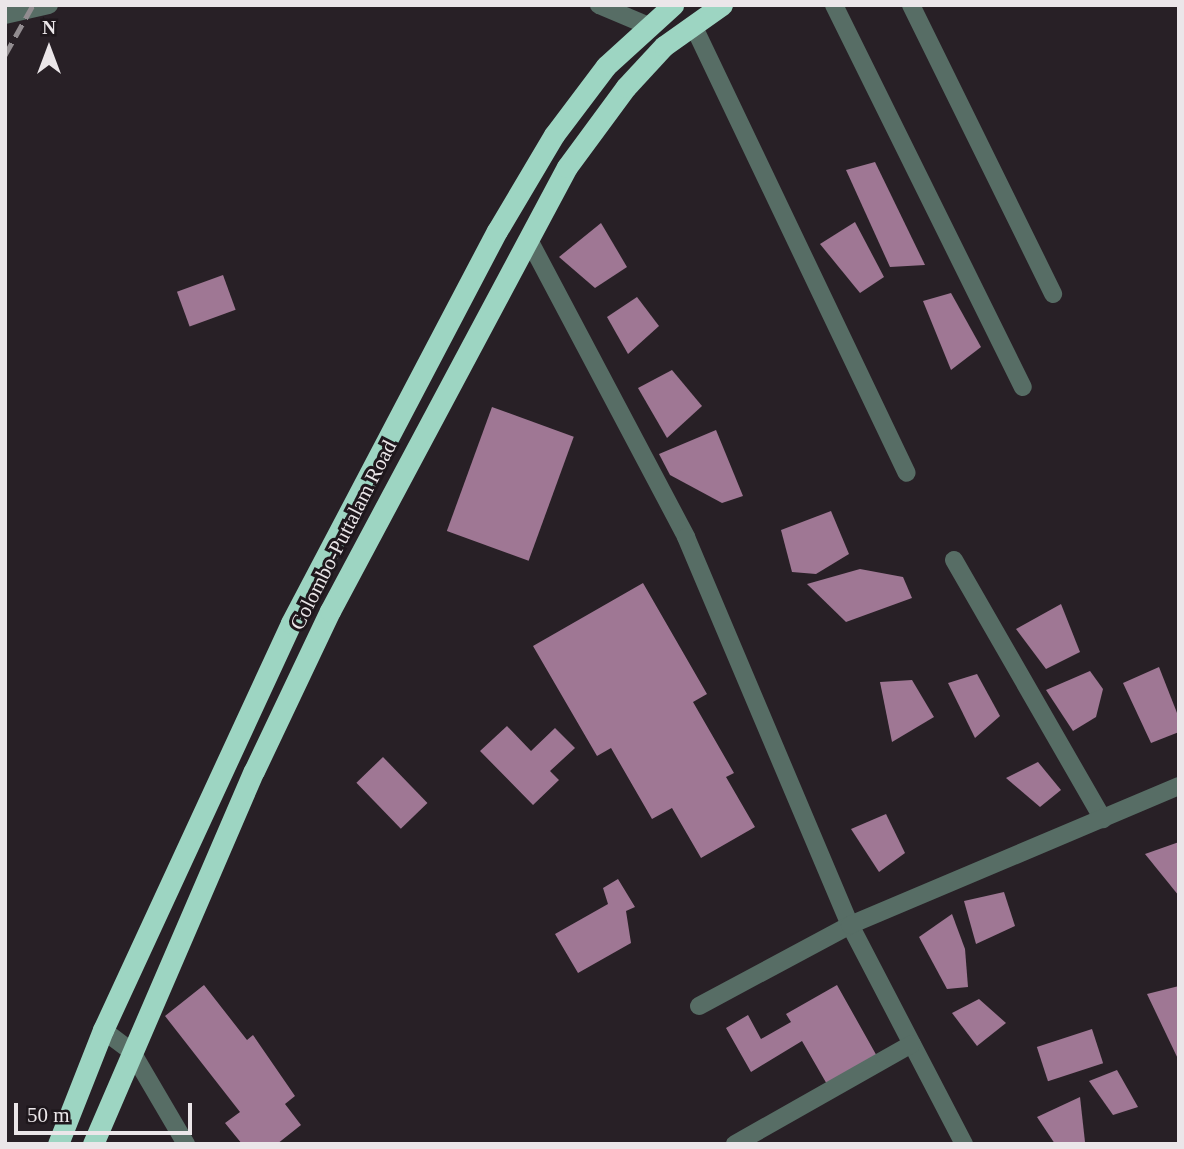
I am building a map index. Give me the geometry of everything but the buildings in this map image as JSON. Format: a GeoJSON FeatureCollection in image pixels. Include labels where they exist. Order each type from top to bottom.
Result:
{"type":"FeatureCollection","features":[{"type":"Feature","properties":{"kind":"highway","name":"Colombo-Puttalam Road"},"geometry":{"type":"LineString","coordinates":[[58,1144],[103,1030],[291,623],[497,231],[554,135],[606,66],[673,5]]}},
{"type":"Feature","properties":{"kind":"highway","name":"Colombo-Puttalam Road"},"geometry":{"type":"LineString","coordinates":[[93,1144],[254,771],[330,611],[567,167],[626,87],[672,40],[722,5]]}},
{"type":"Feature","properties":{"kind":"highway"},"geometry":{"type":"LineString","coordinates":[[649,26],[672,40]]}},
{"type":"Feature","properties":{"kind":"street"},"geometry":{"type":"LineString","coordinates":[[5,15],[49,5]]}},
{"type":"Feature","properties":{"kind":"street"},"geometry":{"type":"LineString","coordinates":[[599,5],[649,26]]}},
{"type":"Feature","properties":{"kind":"street"},"geometry":{"type":"LineString","coordinates":[[834,5],[1023,387]]}},
{"type":"Feature","properties":{"kind":"street"},"geometry":{"type":"LineString","coordinates":[[911,5],[1053,294]]}},
{"type":"Feature","properties":{"kind":"street"},"geometry":{"type":"LineString","coordinates":[[693,25],[906,473]]}},
{"type":"Feature","properties":{"kind":"street"},"geometry":{"type":"LineString","coordinates":[[529,240],[686,537],[850,925],[964,1144]]}},
{"type":"Feature","properties":{"kind":"street"},"geometry":{"type":"LineString","coordinates":[[954,560],[1103,819]]}},
{"type":"Feature","properties":{"kind":"street"},"geometry":{"type":"LineString","coordinates":[[699,1006],[850,925],[1179,786]]}},
{"type":"Feature","properties":{"kind":"street"},"geometry":{"type":"LineString","coordinates":[[103,1030],[132,1052],[186,1144]]}},
{"type":"Feature","properties":{"kind":"street"},"geometry":{"type":"LineString","coordinates":[[735,1144],[912,1044]]}},
{"type":"Feature","properties":{"kind":"railway"},"geometry":{"type":"LineString","coordinates":[[5,55],[33,5]]}}]}
